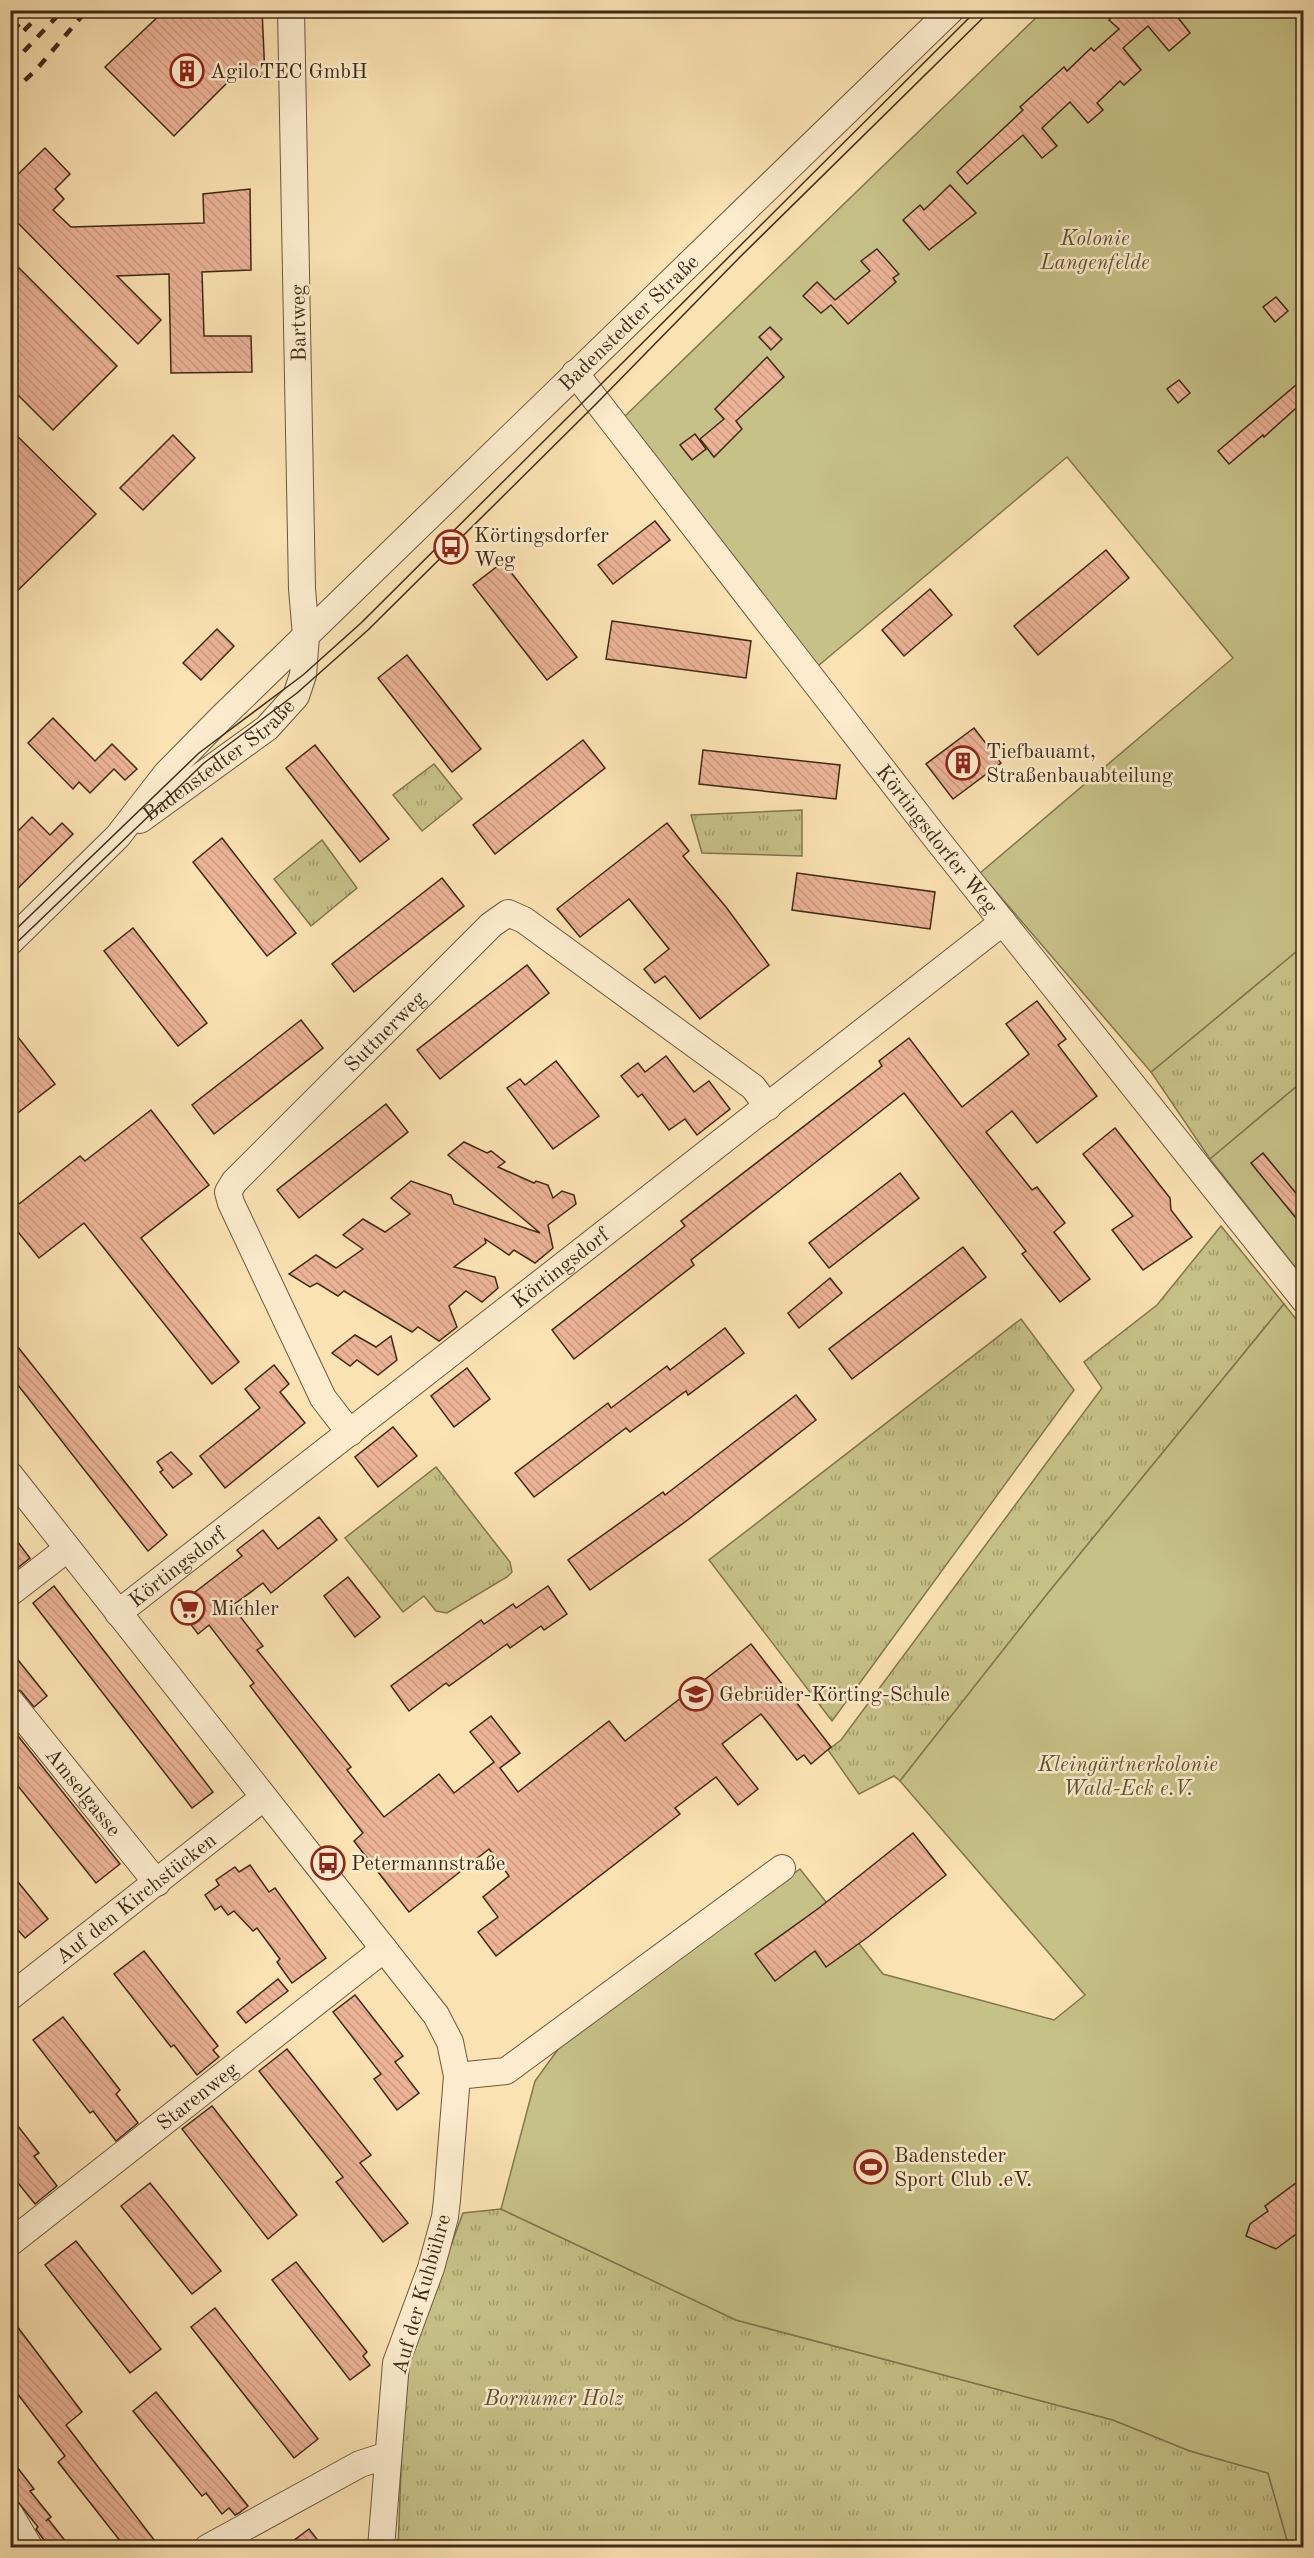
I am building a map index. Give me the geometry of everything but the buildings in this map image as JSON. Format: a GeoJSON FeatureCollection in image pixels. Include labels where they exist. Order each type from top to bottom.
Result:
{"type":"FeatureCollection","features":[{"type":"Feature","properties":{"kind":"street","name":"Bartweg"},"geometry":{"type":"LineString","coordinates":[[291,10],[302,589],[306,636]]}},
{"type":"Feature","properties":{"kind":"street","name":"Badenstedter Straße"},"geometry":{"type":"LineString","coordinates":[[10,942],[118,836],[166,774],[575,373],[951,10]]}},
{"type":"Feature","properties":{"kind":"street","name":"Körtingsdorfer Weg"},"geometry":{"type":"LineString","coordinates":[[575,373],[1165,1129],[1304,1300]]}},
{"type":"Feature","properties":{"kind":"street","name":"Badenstedter Straße"},"geometry":{"type":"LineString","coordinates":[[118,836],[267,728],[285,711],[296,696],[303,675],[306,636]]}},
{"type":"Feature","properties":{"kind":"street","name":"Suttnerweg"},"geometry":{"type":"LineString","coordinates":[[350,1433],[323,1398],[231,1203],[228,1192],[234,1182],[491,925],[508,913],[524,920],[753,1087],[768,1107]]}},
{"type":"Feature","properties":{"kind":"street","name":"Körtingsdorf"},"geometry":{"type":"LineString","coordinates":[[118,1613],[1004,922]]}},
{"type":"Feature","properties":{"kind":"street"},"geometry":{"type":"LineString","coordinates":[[10,1475],[436,2015],[450,2042],[457,2076],[506,2071],[782,1868]]}},
{"type":"Feature","properties":{"kind":"street"},"geometry":{"type":"LineString","coordinates":[[10,1593],[67,1549]]}},
{"type":"Feature","properties":{"kind":"street","name":"Amselgasse"},"geometry":{"type":"LineString","coordinates":[[10,1701],[157,1883]]}},
{"type":"Feature","properties":{"kind":"street","name":"Auf den Kirchstücken"},"geometry":{"type":"LineString","coordinates":[[10,1997],[263,1797]]}},
{"type":"Feature","properties":{"kind":"street","name":"Starenweg"},"geometry":{"type":"LineString","coordinates":[[10,2243],[384,1949]]}},
{"type":"Feature","properties":{"kind":"street","name":"Auf der Kuhbühre"},"geometry":{"type":"LineString","coordinates":[[381,2547],[396,2363],[431,2268],[445,2217],[457,2076]]}},
{"type":"Feature","properties":{"kind":"street"},"geometry":{"type":"LineString","coordinates":[[207,2547],[360,2464],[388,2455]]}},
{"type":"Feature","properties":{"kind":"street"},"geometry":{"type":"LineString","coordinates":[[10,2514],[30,2547]]}},
{"type":"Feature","properties":{"kind":"green space","name":"Kolonie Langenfelde"},"geometry":{"type":"Polygon","coordinates":[[[1043,11],[1303,11],[1303,946],[1151,1072],[980,873],[1233,658],[1067,457],[818,666],[623,418],[1043,11]]]}},
{"type":"Feature","properties":{"kind":"green space"},"geometry":{"type":"Polygon","coordinates":[[[434,764],[462,799],[422,831],[393,795],[434,764]]]}},
{"type":"Feature","properties":{"kind":"green space"},"geometry":{"type":"Polygon","coordinates":[[[802,810],[802,856],[702,853],[691,815],[802,810]]]}},
{"type":"Feature","properties":{"kind":"green space"},"geometry":{"type":"Polygon","coordinates":[[[322,840],[357,888],[311,926],[274,879],[322,840]]]}},
{"type":"Feature","properties":{"kind":"green space"},"geometry":{"type":"Polygon","coordinates":[[[1303,946],[1303,1081],[1210,1159],[1151,1072],[1303,946]]]}},
{"type":"Feature","properties":{"kind":"green space"},"geometry":{"type":"Polygon","coordinates":[[[1303,1081],[1303,1277],[1210,1159],[1303,1081]]]}},
{"type":"Feature","properties":{"kind":"green space"},"geometry":{"type":"Polygon","coordinates":[[[1221,1226],[1284,1304],[1048,1593],[900,1781],[894,1776],[859,1794],[828,1750],[841,1740],[1102,1388],[1084,1362],[1157,1305],[1221,1226]]]}},
{"type":"Feature","properties":{"kind":"green space","name":"Kleingärtnerkolonie Wald-Eck e.V."},"geometry":{"type":"Polygon","coordinates":[[[1284,1304],[1304,1329],[1303,2547],[1289,2547],[1268,2473],[1190,2451],[1113,2420],[736,2320],[501,2209],[535,2081],[564,2041],[800,1869],[883,1974],[1054,2020],[1085,1995],[900,1781],[1048,1593],[1284,1304]]]}},
{"type":"Feature","properties":{"kind":"green space"},"geometry":{"type":"Polygon","coordinates":[[[1021,1319],[1074,1390],[832,1721],[709,1560],[1021,1319]]]}},
{"type":"Feature","properties":{"kind":"green space"},"geometry":{"type":"Polygon","coordinates":[[[436,1467],[510,1562],[512,1572],[447,1613],[436,1611],[424,1596],[403,1612],[345,1538],[436,1467]]]}},
{"type":"Feature","properties":{"kind":"green space","name":"Bornumer Holz"},"geometry":{"type":"Polygon","coordinates":[[[501,2209],[736,2320],[1113,2420],[1190,2451],[1268,2473],[1289,2547],[398,2548],[405,2368],[463,2213],[501,2209]]]}},
{"type":"Feature","properties":{"kind":"tram line"},"geometry":{"type":"LineString","coordinates":[[10,935],[199,753],[303,675],[361,623],[977,10]]}},
{"type":"Feature","properties":{"kind":"tram line"},"geometry":{"type":"LineString","coordinates":[[10,949],[204,763],[297,693],[368,630],[597,403],[741,256],[991,10]]}},
{"type":"Feature","properties":{"kind":"railway"},"geometry":{"type":"LineString","coordinates":[[13,32],[29,10]]}},
{"type":"Feature","properties":{"kind":"railway"},"geometry":{"type":"LineString","coordinates":[[10,45],[44,10]]}},
{"type":"Feature","properties":{"kind":"railway"},"geometry":{"type":"LineString","coordinates":[[10,66],[63,10]]}},
{"type":"Feature","properties":{"kind":"railway"},"geometry":{"type":"LineString","coordinates":[[10,94],[36,70],[87,10]]}},
{"type":"Feature","properties":{"kind":"place","name":"AgiloTEC GmbH"},"geometry":{"type":"Point","coordinates":[187,71]}},
{"type":"Feature","properties":{"kind":"place","name":"Körtingsdorfer Weg"},"geometry":{"type":"Point","coordinates":[451,547]}},
{"type":"Feature","properties":{"kind":"place","name":"Tiefbauamt, Straßenbauabteilung"},"geometry":{"type":"Point","coordinates":[963,763]}},
{"type":"Feature","properties":{"kind":"place","name":"Michler"},"geometry":{"type":"Point","coordinates":[188,1608]}},
{"type":"Feature","properties":{"kind":"place","name":"Gebrüder-Körting-Schule"},"geometry":{"type":"Point","coordinates":[696,1694]}},
{"type":"Feature","properties":{"kind":"place","name":"Petermannstraße"},"geometry":{"type":"Point","coordinates":[328,1863]}},
{"type":"Feature","properties":{"kind":"place","name":"Badensteder Sport Club .eV."},"geometry":{"type":"Point","coordinates":[871,2167]}}]}
